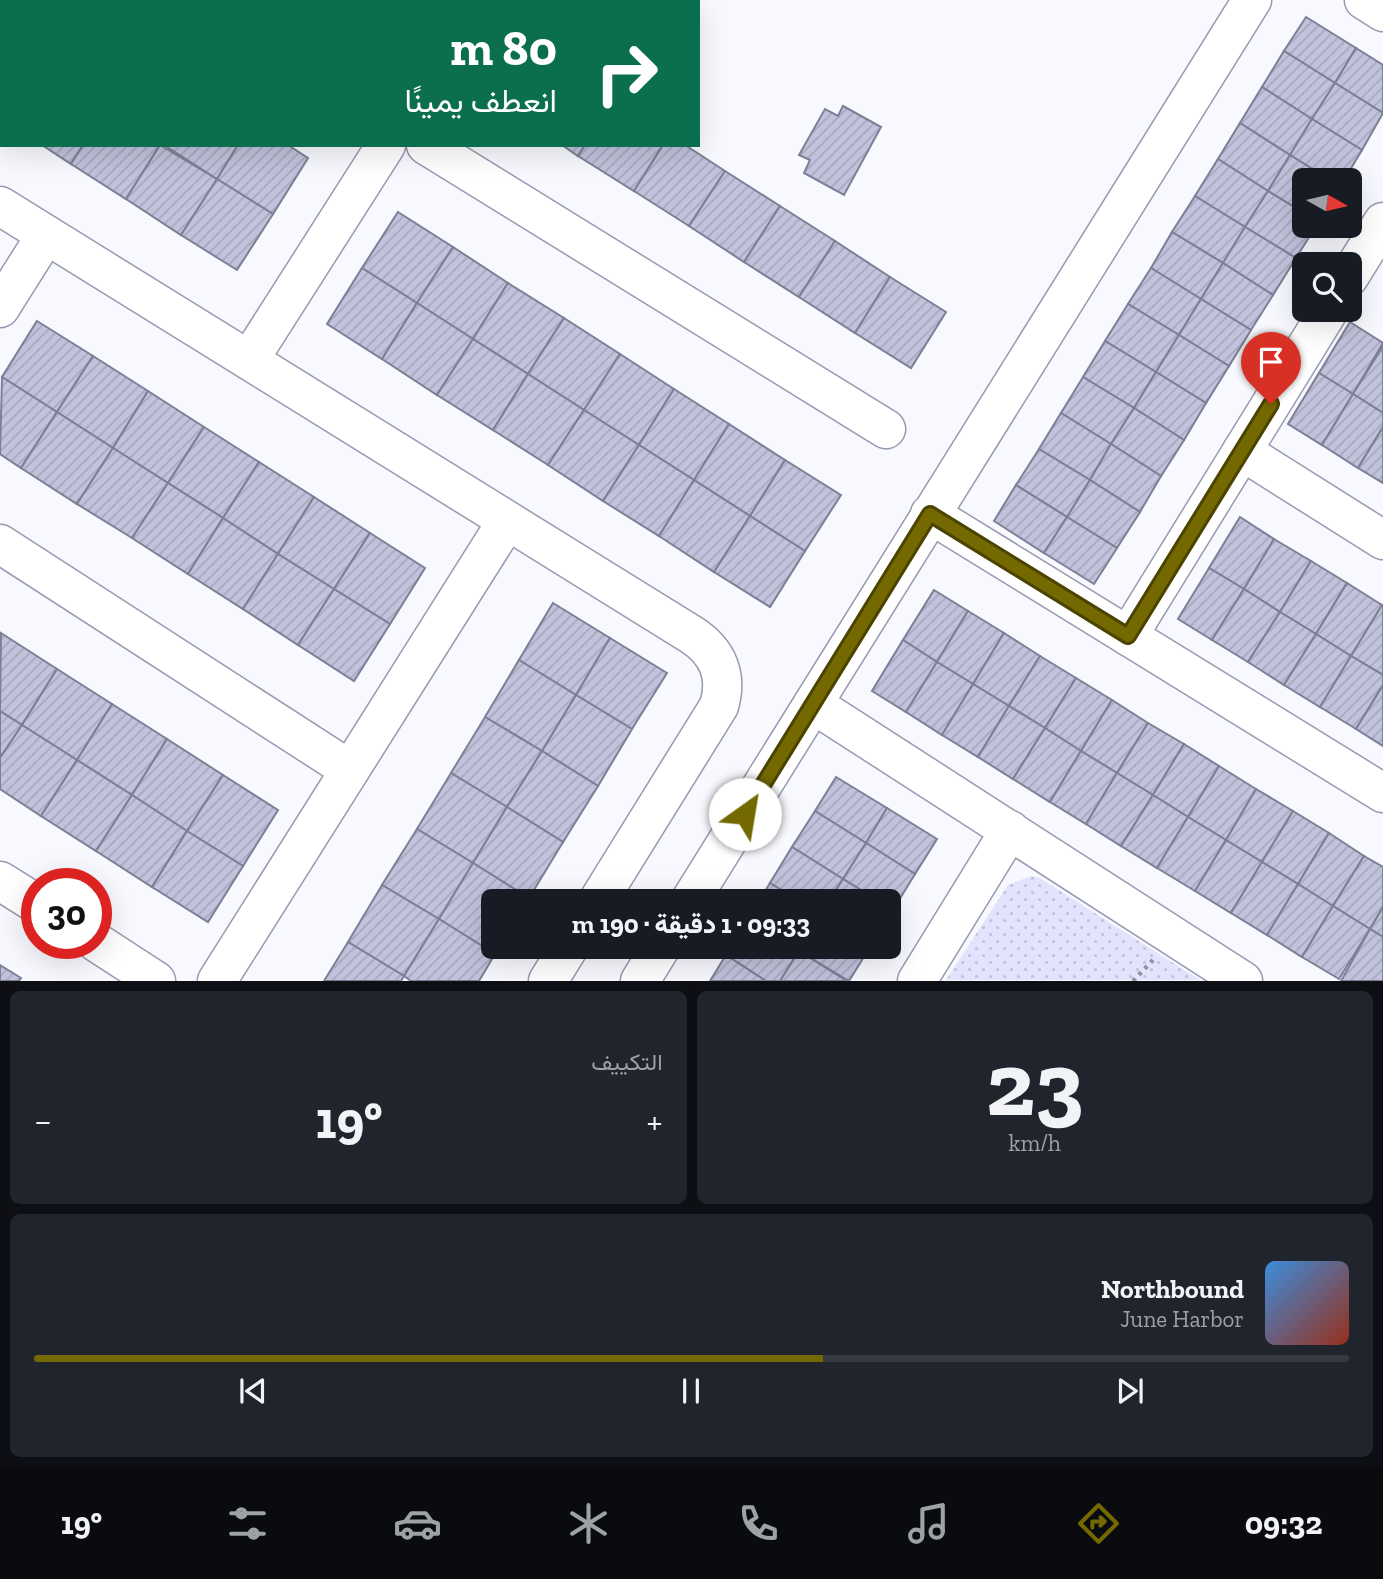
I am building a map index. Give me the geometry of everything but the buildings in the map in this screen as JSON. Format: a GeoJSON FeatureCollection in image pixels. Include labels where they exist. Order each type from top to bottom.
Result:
{"type":"FeatureCollection","features":[{"type":"Feature","properties":{"kind":"street"},"geometry":{"type":"LineString","coordinates":[[697,889],[1252,0]]}},
{"type":"Feature","properties":{"kind":"street"},"geometry":{"type":"LineString","coordinates":[[1364,0],[1383,12]]}},
{"type":"Feature","properties":{"kind":"street"},"geometry":{"type":"LineString","coordinates":[[249,360],[385,147]]}},
{"type":"Feature","properties":{"kind":"street"},"geometry":{"type":"LineString","coordinates":[[429,147],[886,429]]}},
{"type":"Feature","properties":{"kind":"street"},"geometry":{"type":"LineString","coordinates":[[1,208],[704,643],[713,653],[721,672],[723,693],[712,719],[606,889]]}},
{"type":"Feature","properties":{"kind":"street"},"geometry":{"type":"LineString","coordinates":[[1363,274],[1383,222]]}},
{"type":"Feature","properties":{"kind":"street"},"geometry":{"type":"LineString","coordinates":[[0,308],[46,235]]}},
{"type":"Feature","properties":{"kind":"street"},"geometry":{"type":"LineString","coordinates":[[1128,636],[1322,322]]}},
{"type":"Feature","properties":{"kind":"street"},"geometry":{"type":"LineString","coordinates":[[1242,451],[1383,540]]}},
{"type":"Feature","properties":{"kind":"street"},"geometry":{"type":"LineString","coordinates":[[930,514],[1383,793]]}},
{"type":"Feature","properties":{"kind":"street"},"geometry":{"type":"LineString","coordinates":[[217,981],[507,521]]}},
{"type":"Feature","properties":{"kind":"street"},"geometry":{"type":"LineString","coordinates":[[0,544],[350,770]]}},
{"type":"Feature","properties":{"kind":"street"},"geometry":{"type":"LineString","coordinates":[[813,704],[1243,981]]}},
{"type":"Feature","properties":{"kind":"street"},"geometry":{"type":"LineString","coordinates":[[917,981],[1010,830]]}},
{"type":"Feature","properties":{"kind":"street"},"geometry":{"type":"LineString","coordinates":[[0,881],[21,894]]}},
{"type":"Feature","properties":{"kind":"street"},"geometry":{"type":"LineString","coordinates":[[112,952],[156,981]]}},
{"type":"Feature","properties":{"kind":"street"},"geometry":{"type":"LineString","coordinates":[[548,981],[562,959]]}},
{"type":"Feature","properties":{"kind":"street"},"geometry":{"type":"LineString","coordinates":[[640,981],[654,959]]}},
{"type":"Feature","properties":{"kind":"shaded area"},"geometry":{"type":"Polygon","coordinates":[[[1031,876],[1040,878],[1200,980],[946,980],[1008,885],[1031,876]]]}},
{"type":"Feature","properties":{"kind":"route"},"geometry":{"type":"LineString","coordinates":[[745,814],[930,514],[1128,636],[1271,404]]}}]}
